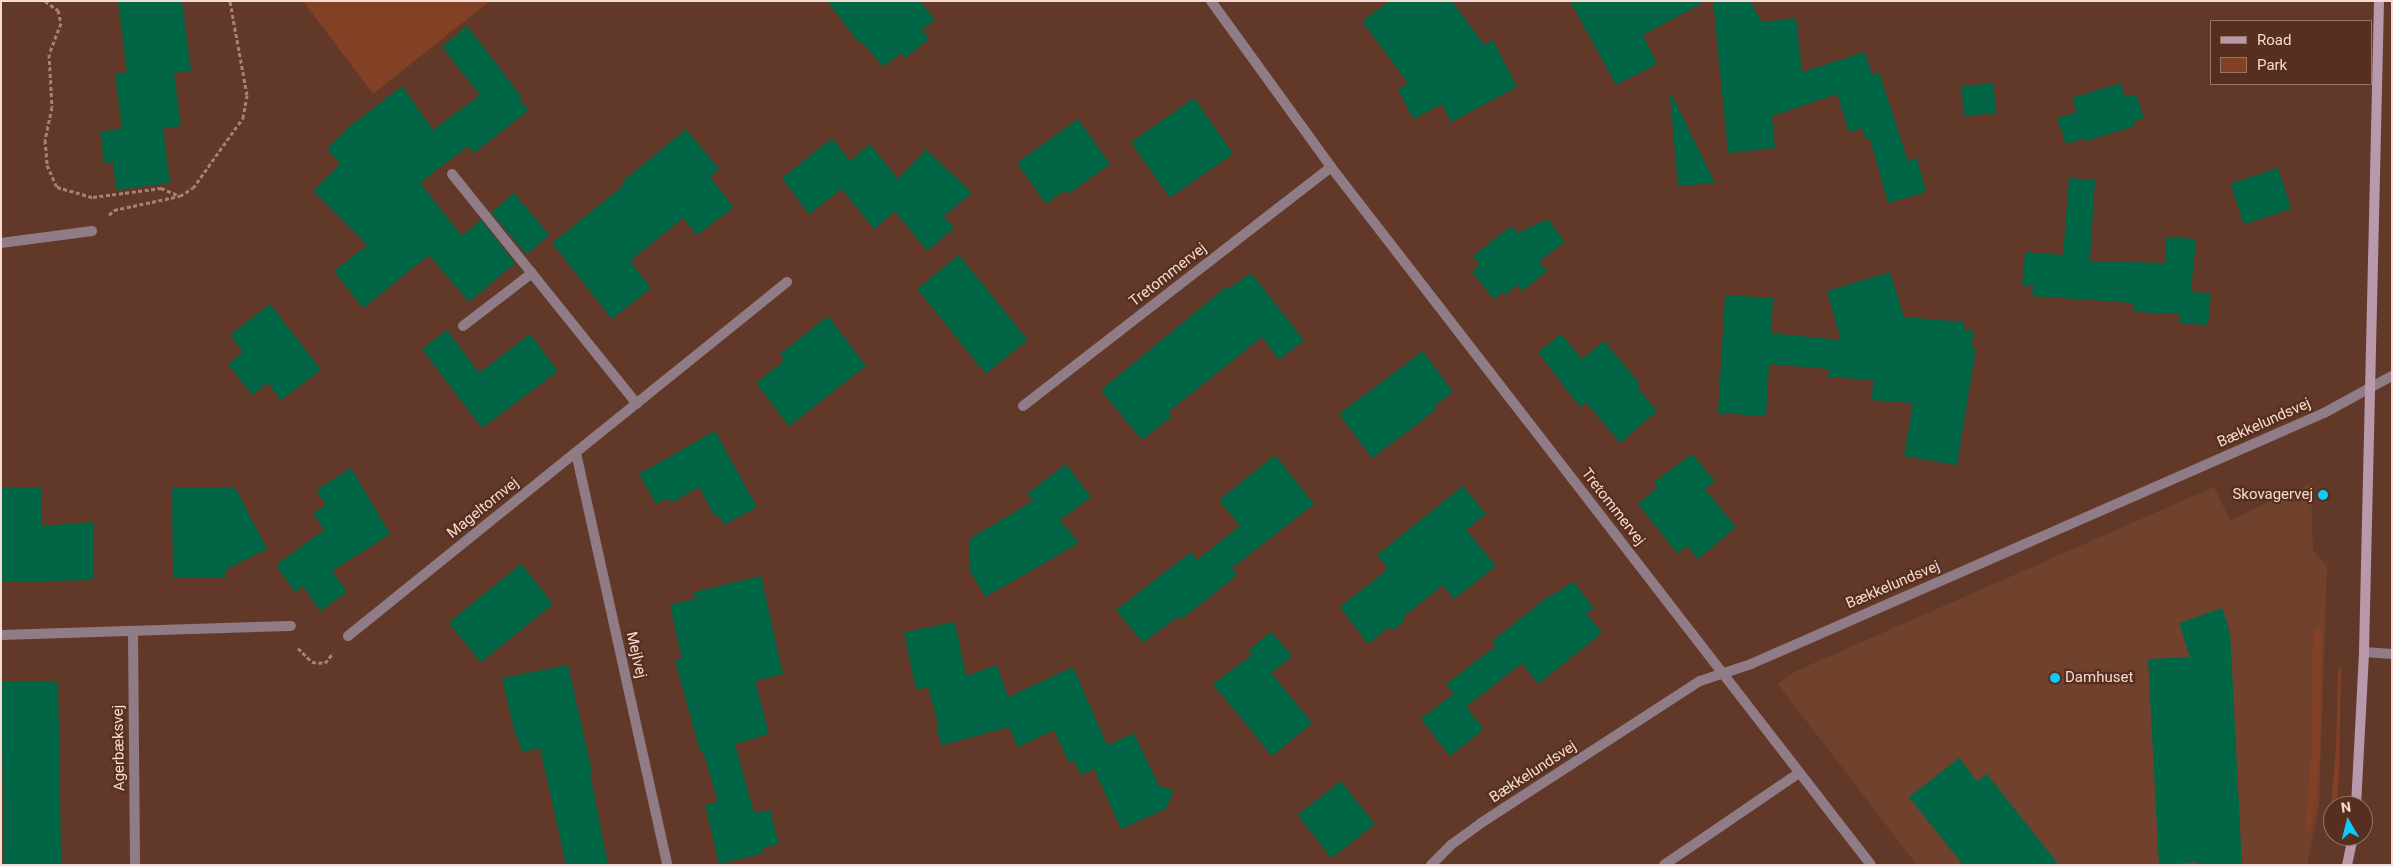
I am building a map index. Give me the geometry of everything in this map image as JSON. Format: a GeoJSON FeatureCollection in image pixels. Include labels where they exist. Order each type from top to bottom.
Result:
{"type":"FeatureCollection","features":[{"type":"Feature","properties":{"kind":"street","name":"Tretommervej"},"geometry":{"type":"LineString","coordinates":[[1211,1],[1332,167],[1871,865]]}},
{"type":"Feature","properties":{"kind":"street"},"geometry":{"type":"LineString","coordinates":[[2357,796],[2364,652],[2379,1]]}},
{"type":"Feature","properties":{"kind":"street","name":"Tretommervej"},"geometry":{"type":"LineString","coordinates":[[1023,406],[1332,167]]}},
{"type":"Feature","properties":{"kind":"street"},"geometry":{"type":"LineString","coordinates":[[452,174],[637,404]]}},
{"type":"Feature","properties":{"kind":"street"},"geometry":{"type":"LineString","coordinates":[[1,242],[92,231]]}},
{"type":"Feature","properties":{"kind":"street"},"geometry":{"type":"LineString","coordinates":[[463,326],[532,273]]}},
{"type":"Feature","properties":{"kind":"street","name":"Mageltornvej"},"geometry":{"type":"LineString","coordinates":[[348,636],[787,282]]}},
{"type":"Feature","properties":{"kind":"street","name":"Bækkelundsvej"},"geometry":{"type":"LineString","coordinates":[[1431,865],[1451,846],[1481,823],[1700,681],[1751,664],[2324,413],[2392,376]]}},
{"type":"Feature","properties":{"kind":"street","name":"Mejlvej"},"geometry":{"type":"LineString","coordinates":[[576,453],[667,865]]}},
{"type":"Feature","properties":{"kind":"street"},"geometry":{"type":"LineString","coordinates":[[1,635],[291,626]]}},
{"type":"Feature","properties":{"kind":"street","name":"Agerbæksvej"},"geometry":{"type":"LineString","coordinates":[[133,632],[135,865]]}},
{"type":"Feature","properties":{"kind":"street"},"geometry":{"type":"LineString","coordinates":[[2364,652],[2392,654]]}},
{"type":"Feature","properties":{"kind":"street"},"geometry":{"type":"LineString","coordinates":[[1664,865],[1799,773]]}},
{"type":"Feature","properties":{"kind":"street"},"geometry":{"type":"LineString","coordinates":[[2347,865],[2351,846]]}},
{"type":"Feature","properties":{"kind":"path"},"geometry":{"type":"LineString","coordinates":[[45,1],[58,10],[61,23],[49,54],[52,107],[45,140],[47,165],[57,187],[93,197],[161,188],[180,196]]}},
{"type":"Feature","properties":{"kind":"path"},"geometry":{"type":"LineString","coordinates":[[92,231],[114,210],[180,196],[193,188],[243,118],[247,95],[230,1]]}},
{"type":"Feature","properties":{"kind":"path"},"geometry":{"type":"LineString","coordinates":[[291,626],[299,651],[312,662],[325,663],[348,636]]}},
{"type":"Feature","properties":{"kind":"shaded area","name":"Damhuset"},"geometry":{"type":"Polygon","coordinates":[[[2311,483],[2313,550],[2327,566],[2319,806],[2307,865],[1917,865],[1778,684],[1796,671],[2214,487],[2230,520],[2311,483]]]}},
{"type":"Feature","properties":{"kind":"green space"},"geometry":{"type":"Polygon","coordinates":[[[303,1],[490,1],[373,94],[303,1]]]}},
{"type":"Feature","properties":{"kind":"green space"},"geometry":{"type":"Polygon","coordinates":[[[2322,625],[2320,750],[2317,794],[2310,835],[2305,828],[2312,744],[2313,632],[2322,625]]]}},
{"type":"Feature","properties":{"kind":"green space"},"geometry":{"type":"Polygon","coordinates":[[[2341,667],[2339,776],[2337,796],[2332,796],[2336,749],[2338,671],[2341,667]]]}},
{"type":"Feature","properties":{"kind":"building"},"geometry":{"type":"Polygon","coordinates":[[[118,1],[182,1],[191,71],[174,73],[181,126],[163,128],[170,183],[116,190],[113,162],[104,163],[100,132],[122,128],[115,74],[127,72],[118,1]]]}},
{"type":"Feature","properties":{"kind":"building"},"geometry":{"type":"Polygon","coordinates":[[[827,1],[920,1],[935,20],[922,30],[929,39],[905,58],[901,53],[883,67],[862,42],[860,44],[827,1]]]}},
{"type":"Feature","properties":{"kind":"building"},"geometry":{"type":"Polygon","coordinates":[[[1390,1],[1452,1],[1484,45],[1493,40],[1517,87],[1451,122],[1442,104],[1413,119],[1398,89],[1408,83],[1362,21],[1390,1]]]}},
{"type":"Feature","properties":{"kind":"building"},"geometry":{"type":"Polygon","coordinates":[[[1570,1],[1706,1],[1643,35],[1657,64],[1616,85],[1570,1]]]}},
{"type":"Feature","properties":{"kind":"building"},"geometry":{"type":"Polygon","coordinates":[[[1713,1],[1750,1],[1762,22],[1796,18],[1802,72],[1865,52],[1872,75],[1879,72],[1908,161],[1917,158],[1926,192],[1888,203],[1870,139],[1866,140],[1862,128],[1849,132],[1837,94],[1772,116],[1775,148],[1728,153],[1713,1]]]}},
{"type":"Feature","properties":{"kind":"building"},"geometry":{"type":"Polygon","coordinates":[[[467,26],[522,97],[519,100],[529,110],[474,153],[468,146],[420,183],[462,236],[481,220],[515,263],[469,302],[429,255],[363,308],[334,271],[367,245],[313,191],[340,164],[327,149],[349,127],[402,86],[433,130],[480,95],[442,47],[467,26]]]}},
{"type":"Feature","properties":{"kind":"building"},"geometry":{"type":"Polygon","coordinates":[[[1993,83],[1996,113],[1964,116],[1961,86],[1993,83]]]}},
{"type":"Feature","properties":{"kind":"building"},"geometry":{"type":"Polygon","coordinates":[[[2121,83],[2125,97],[2136,94],[2144,118],[2133,122],[2135,126],[2086,141],[2085,138],[2066,144],[2057,118],[2077,112],[2072,98],[2121,83]]]}},
{"type":"Feature","properties":{"kind":"building"},"geometry":{"type":"Polygon","coordinates":[[[1672,95],[1715,183],[1678,186],[1670,96],[1672,95]]]}},
{"type":"Feature","properties":{"kind":"building"},"geometry":{"type":"Polygon","coordinates":[[[1194,98],[1233,154],[1170,198],[1131,142],[1194,98]]]}},
{"type":"Feature","properties":{"kind":"building"},"geometry":{"type":"Polygon","coordinates":[[[1078,119],[1110,164],[1068,194],[1065,190],[1046,204],[1017,163],[1078,119]]]}},
{"type":"Feature","properties":{"kind":"building"},"geometry":{"type":"Polygon","coordinates":[[[686,129],[719,169],[710,177],[734,207],[697,235],[683,218],[630,261],[651,288],[612,319],[552,243],[624,185],[622,182],[686,129]]]}},
{"type":"Feature","properties":{"kind":"building"},"geometry":{"type":"Polygon","coordinates":[[[832,138],[850,161],[870,144],[898,179],[926,149],[972,193],[944,216],[954,228],[927,251],[895,211],[874,229],[842,189],[809,214],[782,178],[832,138]]]}},
{"type":"Feature","properties":{"kind":"building"},"geometry":{"type":"Polygon","coordinates":[[[2278,168],[2291,209],[2244,224],[2230,183],[2278,168]]]}},
{"type":"Feature","properties":{"kind":"building"},"geometry":{"type":"Polygon","coordinates":[[[2069,178],[2095,180],[2090,261],[2165,263],[2166,237],[2196,239],[2191,292],[2211,293],[2208,325],[2179,323],[2180,314],[2133,312],[2134,303],[2032,296],[2033,286],[2022,285],[2025,252],[2063,255],[2069,178]]]}},
{"type":"Feature","properties":{"kind":"building"},"geometry":{"type":"Polygon","coordinates":[[[514,193],[549,235],[526,254],[491,212],[514,193]]]}},
{"type":"Feature","properties":{"kind":"building"},"geometry":{"type":"Polygon","coordinates":[[[1548,219],[1565,242],[1539,261],[1547,271],[1522,291],[1518,285],[1504,295],[1502,292],[1494,299],[1472,272],[1480,265],[1473,256],[1511,226],[1517,233],[1548,219]]]}},
{"type":"Feature","properties":{"kind":"building"},"geometry":{"type":"Polygon","coordinates":[[[959,255],[1028,340],[986,374],[917,289],[959,255]]]}},
{"type":"Feature","properties":{"kind":"building"},"geometry":{"type":"Polygon","coordinates":[[[1890,272],[1904,317],[1963,322],[1966,331],[1973,330],[1972,347],[1976,348],[1957,465],[1904,456],[1913,403],[1872,400],[1873,380],[1828,377],[1829,369],[1769,364],[1766,416],[1718,413],[1725,295],[1773,298],[1771,333],[1841,340],[1827,291],[1890,272]]]}},
{"type":"Feature","properties":{"kind":"building"},"geometry":{"type":"Polygon","coordinates":[[[1251,273],[1304,340],[1279,360],[1262,337],[1168,412],[1172,416],[1142,440],[1101,390],[1226,287],[1228,289],[1251,273]]]}},
{"type":"Feature","properties":{"kind":"building"},"geometry":{"type":"Polygon","coordinates":[[[270,304],[321,370],[281,400],[268,383],[252,395],[228,364],[243,352],[230,335],[270,304]]]}},
{"type":"Feature","properties":{"kind":"building"},"geometry":{"type":"Polygon","coordinates":[[[828,316],[866,366],[789,426],[756,383],[785,360],[780,354],[828,316]]]}},
{"type":"Feature","properties":{"kind":"building"},"geometry":{"type":"Polygon","coordinates":[[[447,330],[479,373],[530,334],[558,371],[482,428],[422,349],[447,330]]]}},
{"type":"Feature","properties":{"kind":"building"},"geometry":{"type":"Polygon","coordinates":[[[1561,334],[1582,359],[1604,341],[1640,384],[1637,387],[1657,411],[1620,443],[1586,402],[1580,407],[1538,352],[1561,334]]]}},
{"type":"Feature","properties":{"kind":"building"},"geometry":{"type":"Polygon","coordinates":[[[1423,351],[1453,392],[1435,405],[1437,408],[1419,423],[1372,458],[1339,414],[1423,351]]]}},
{"type":"Feature","properties":{"kind":"building"},"geometry":{"type":"Polygon","coordinates":[[[715,431],[757,507],[724,525],[719,515],[715,517],[699,487],[671,503],[668,498],[656,504],[639,474],[715,431]]]}},
{"type":"Feature","properties":{"kind":"building"},"geometry":{"type":"Polygon","coordinates":[[[1692,454],[1715,481],[1705,489],[1736,527],[1698,559],[1687,546],[1678,554],[1638,504],[1658,487],[1654,482],[1692,454]]]}},
{"type":"Feature","properties":{"kind":"building"},"geometry":{"type":"Polygon","coordinates":[[[1275,455],[1314,504],[1232,568],[1237,575],[1183,618],[1177,617],[1143,643],[1116,610],[1191,552],[1197,560],[1240,526],[1219,500],[1275,455]]]}},
{"type":"Feature","properties":{"kind":"building"},"geometry":{"type":"Polygon","coordinates":[[[1066,464],[1091,497],[1060,520],[1079,543],[985,597],[969,569],[969,539],[1033,501],[1027,494],[1066,464]]]}},
{"type":"Feature","properties":{"kind":"building"},"geometry":{"type":"Polygon","coordinates":[[[351,468],[390,534],[332,571],[347,592],[320,611],[303,586],[295,592],[276,565],[324,530],[313,513],[326,505],[316,490],[351,468]]]}},
{"type":"Feature","properties":{"kind":"building"},"geometry":{"type":"Polygon","coordinates":[[[1463,486],[1486,514],[1466,530],[1496,566],[1454,599],[1443,585],[1404,616],[1404,622],[1394,629],[1388,628],[1368,644],[1340,607],[1388,569],[1377,555],[1463,486]]]}},
{"type":"Feature","properties":{"kind":"building"},"geometry":{"type":"Polygon","coordinates":[[[235,487],[267,549],[225,570],[225,577],[173,577],[172,488],[235,487]]]}},
{"type":"Feature","properties":{"kind":"building"},"geometry":{"type":"Polygon","coordinates":[[[1,488],[41,488],[42,526],[93,522],[94,580],[1,582],[1,488]]]}},
{"type":"Feature","properties":{"kind":"building"},"geometry":{"type":"Polygon","coordinates":[[[521,564],[553,604],[481,662],[449,623],[521,564]]]}},
{"type":"Feature","properties":{"kind":"building"},"geometry":{"type":"Polygon","coordinates":[[[761,576],[783,674],[755,681],[769,734],[735,744],[753,810],[755,809],[756,813],[770,810],[779,844],[763,848],[764,853],[719,864],[705,805],[718,802],[703,751],[700,751],[675,660],[682,659],[670,605],[695,599],[694,592],[761,576]]]}},
{"type":"Feature","properties":{"kind":"building"},"geometry":{"type":"Polygon","coordinates":[[[1573,581],[1594,608],[1586,613],[1602,633],[1538,684],[1522,663],[1466,707],[1484,729],[1450,756],[1421,719],[1454,693],[1446,684],[1496,646],[1492,641],[1553,593],[1554,595],[1573,581]]]}},
{"type":"Feature","properties":{"kind":"building"},"geometry":{"type":"Polygon","coordinates":[[[2222,608],[2230,632],[2242,865],[2197,865],[2197,862],[2159,865],[2148,659],[2190,657],[2179,623],[2222,608]]]}},
{"type":"Feature","properties":{"kind":"building"},"geometry":{"type":"Polygon","coordinates":[[[955,622],[966,676],[997,665],[1008,697],[1073,667],[1107,745],[1134,733],[1159,786],[1174,790],[1166,809],[1121,829],[1094,769],[1081,775],[1074,761],[1069,763],[1054,730],[1018,747],[1009,727],[942,745],[936,730],[939,728],[928,687],[916,690],[904,632],[955,622]]]}},
{"type":"Feature","properties":{"kind":"building"},"geometry":{"type":"Polygon","coordinates":[[[1271,631],[1292,656],[1271,673],[1312,723],[1272,756],[1213,684],[1252,655],[1248,651],[1271,631]]]}},
{"type":"Feature","properties":{"kind":"building"},"geometry":{"type":"Polygon","coordinates":[[[568,665],[592,772],[590,773],[608,865],[566,865],[540,748],[522,752],[518,737],[516,738],[502,678],[568,665]]]}},
{"type":"Feature","properties":{"kind":"building"},"geometry":{"type":"Polygon","coordinates":[[[58,681],[61,865],[4,865],[1,682],[58,681]]]}},
{"type":"Feature","properties":{"kind":"building"},"geometry":{"type":"Polygon","coordinates":[[[1959,758],[1977,781],[1987,774],[2059,865],[1963,865],[1909,797],[1959,758]]]}},
{"type":"Feature","properties":{"kind":"building"},"geometry":{"type":"Polygon","coordinates":[[[1341,781],[1375,824],[1332,858],[1298,815],[1341,781]]]}},
{"type":"Feature","properties":{"kind":"place","name":"Skovagervej"},"geometry":{"type":"Point","coordinates":[2323,495]}},
{"type":"Feature","properties":{"kind":"place","name":"Damhuset"},"geometry":{"type":"Point","coordinates":[2055,678]}}]}
